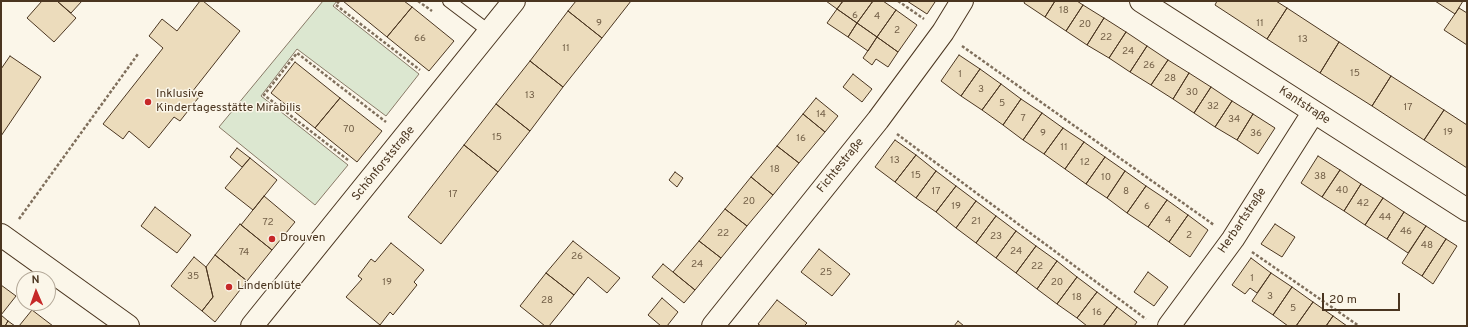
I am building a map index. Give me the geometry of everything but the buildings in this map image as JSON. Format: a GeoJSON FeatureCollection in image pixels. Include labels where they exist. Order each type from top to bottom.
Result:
{"type":"FeatureCollection","features":[{"type":"Feature","properties":{"kind":"street","name":"Schönforststraße"},"geometry":{"type":"LineString","coordinates":[[252,326],[406,137],[514,1]]}},
{"type":"Feature","properties":{"kind":"street","name":"Fichtestraße"},"geometry":{"type":"LineString","coordinates":[[713,326],[878,120],[943,32],[962,1]]}},
{"type":"Feature","properties":{"kind":"street","name":"Kantstraße"},"geometry":{"type":"LineString","coordinates":[[1141,1],[1467,210]]}},
{"type":"Feature","properties":{"kind":"street","name":"Herbartstraße"},"geometry":{"type":"LineString","coordinates":[[1159,324],[1233,239],[1314,113]]}},
{"type":"Feature","properties":{"kind":"street"},"geometry":{"type":"LineString","coordinates":[[3,237],[128,326]]}},
{"type":"Feature","properties":{"kind":"lane"},"geometry":{"type":"LineString","coordinates":[[449,1],[490,32]]}},
{"type":"Feature","properties":{"kind":"path"},"geometry":{"type":"LineString","coordinates":[[339,1],[336,5],[420,70]]}},
{"type":"Feature","properties":{"kind":"path"},"geometry":{"type":"LineString","coordinates":[[898,1],[1233,239],[1359,326]]}},
{"type":"Feature","properties":{"kind":"path"},"geometry":{"type":"LineString","coordinates":[[348,160],[264,95],[297,52],[406,137]]}},
{"type":"Feature","properties":{"kind":"path"},"geometry":{"type":"LineString","coordinates":[[3,237],[138,54]]}},
{"type":"Feature","properties":{"kind":"path"},"geometry":{"type":"LineString","coordinates":[[878,120],[1159,324]]}},
{"type":"Feature","properties":{"kind":"green space"},"geometry":{"type":"Polygon","coordinates":[[[323,1],[337,1],[333,6],[419,74],[386,116],[297,49],[261,96],[348,165],[315,205],[219,127],[323,1]]]}},
{"type":"Feature","properties":{"kind":"place","name":"Inklusive Kindertagesstätte Mirabilis"},"geometry":{"type":"Point","coordinates":[148,102]}},
{"type":"Feature","properties":{"kind":"place","name":"Drouven"},"geometry":{"type":"Point","coordinates":[272,239]}},
{"type":"Feature","properties":{"kind":"place","name":"Lindenblüte"},"geometry":{"type":"Point","coordinates":[229,287]}}]}
